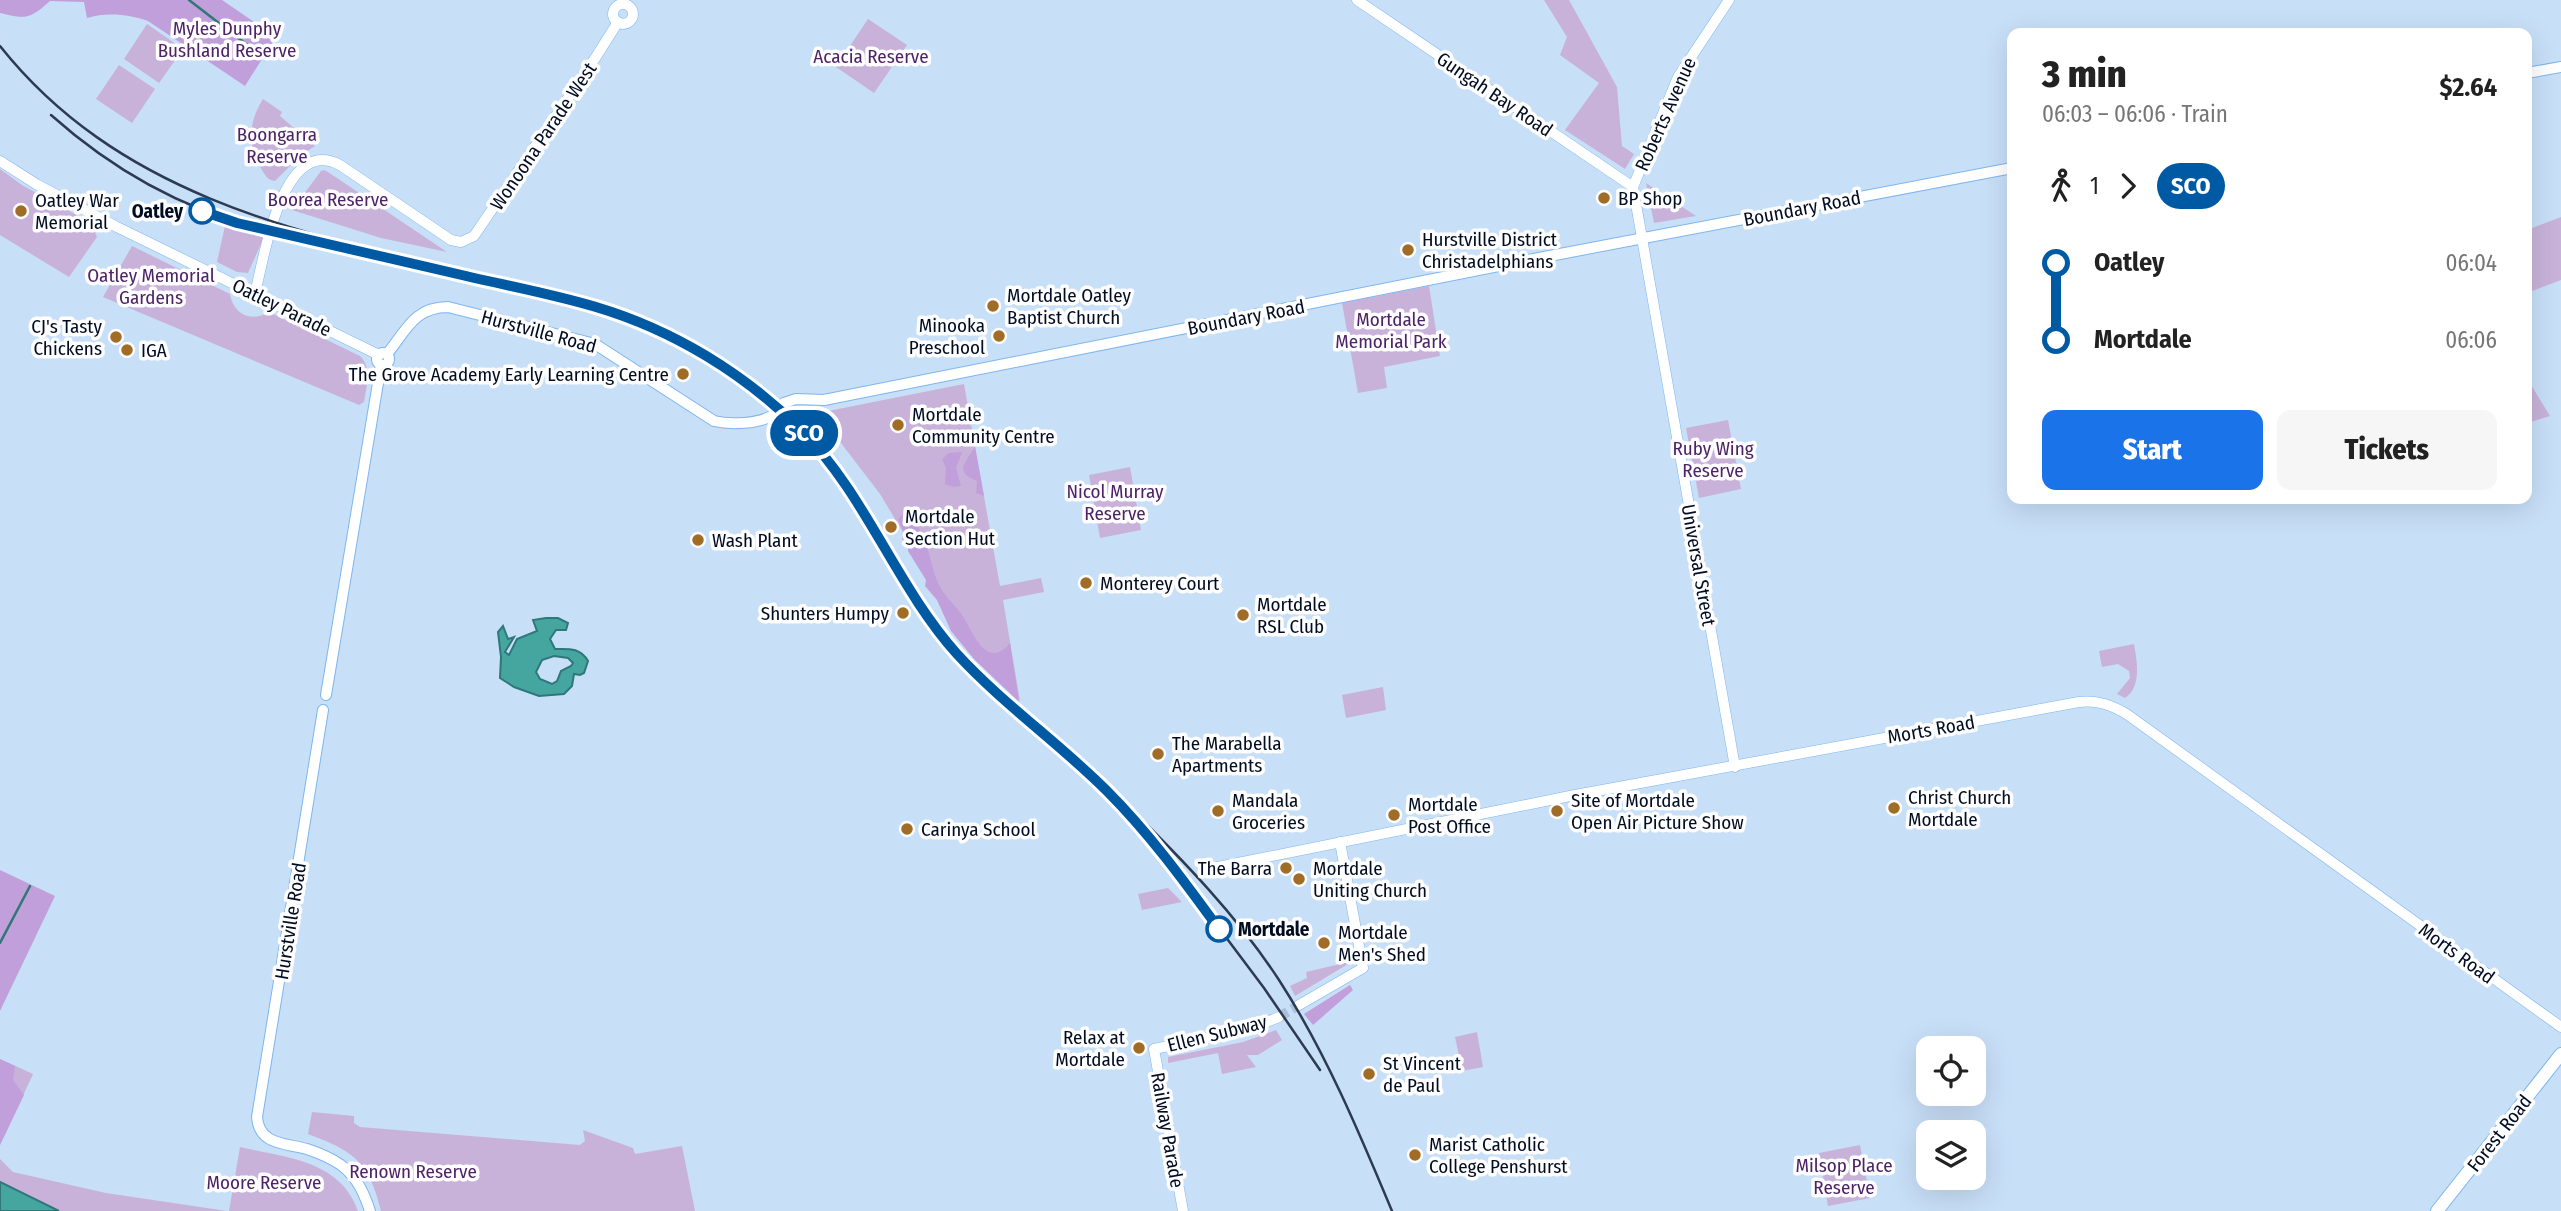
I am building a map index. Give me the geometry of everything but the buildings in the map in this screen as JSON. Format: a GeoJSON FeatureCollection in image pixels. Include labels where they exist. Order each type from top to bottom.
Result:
{"type":"FeatureCollection","features":[{"type":"Feature","properties":{"kind":"main road"},"geometry":{"type":"LineString","coordinates":[[2532,72],[2561,67]]}},
{"type":"Feature","properties":{"kind":"main road","name":"Boundary Road"},"geometry":{"type":"LineString","coordinates":[[773,415],[784,403],[796,399],[824,400],[2007,169]]}},
{"type":"Feature","properties":{"kind":"main road","name":"Hurstville Road"},"geometry":{"type":"LineString","coordinates":[[370,1211],[361,1186],[343,1166],[329,1157],[307,1149],[272,1141],[261,1132],[257,1117],[323,710],[328,709],[332,702],[326,695],[382,358],[419,314],[448,307],[595,344],[714,421],[765,419],[773,415]]}},
{"type":"Feature","properties":{"kind":"main road","name":"Forest Road"},"geometry":{"type":"LineString","coordinates":[[2437,1211],[2561,1054]]}},
{"type":"Feature","properties":{"kind":"street","name":"Gungah Bay Road"},"geometry":{"type":"LineString","coordinates":[[1357,0],[1633,187]]}},
{"type":"Feature","properties":{"kind":"street","name":"Roberts Avenue"},"geometry":{"type":"LineString","coordinates":[[1642,239],[1633,187],[1682,69],[1729,0]]}},
{"type":"Feature","properties":{"kind":"street","name":"Wonoona Parade West"},"geometry":{"type":"LineString","coordinates":[[255,293],[279,202],[299,173],[314,160],[321,159],[340,165],[447,238],[461,242],[470,239],[594,61],[618,22],[614,17],[615,8],[632,3]]}},
{"type":"Feature","properties":{"kind":"street","name":"Oatley Parade"},"geometry":{"type":"LineString","coordinates":[[0,161],[36,184],[117,227],[382,358]]}},
{"type":"Feature","properties":{"kind":"street","name":"Universal Street"},"geometry":{"type":"LineString","coordinates":[[1642,239],[1735,766]]}},
{"type":"Feature","properties":{"kind":"street","name":"Morts Road"},"geometry":{"type":"LineString","coordinates":[[1208,869],[1570,796],[2079,702],[2107,704],[2128,715],[2561,1027]]}},
{"type":"Feature","properties":{"kind":"street"},"geometry":{"type":"LineString","coordinates":[[1299,1005],[1363,968],[1340,842]]}},
{"type":"Feature","properties":{"kind":"street","name":"Ellen Subway"},"geometry":{"type":"LineString","coordinates":[[1154,1049],[1246,1030],[1279,1017]]}},
{"type":"Feature","properties":{"kind":"street","name":"Railway Parade"},"geometry":{"type":"LineString","coordinates":[[1154,1049],[1183,1211]]}},
{"type":"Feature","properties":{"kind":"green space","name":"Myles Dunphy Bushland Reserve"},"geometry":{"type":"Polygon","coordinates":[[[0,0],[222,0],[276,37],[245,86],[148,21],[118,15],[87,18],[84,2],[50,1],[32,15],[15,16],[0,13],[0,0]]]}},
{"type":"Feature","properties":{"kind":"green space"},"geometry":{"type":"Polygon","coordinates":[[[1544,0],[1569,0],[1617,87],[1622,146],[1634,154],[1625,169],[1565,130],[1599,83],[1560,55],[1567,37],[1544,0]]]}},
{"type":"Feature","properties":{"kind":"green space","name":"Acacia Reserve"},"geometry":{"type":"Polygon","coordinates":[[[868,19],[907,45],[874,93],[836,67],[868,19]]]}},
{"type":"Feature","properties":{"kind":"green space"},"geometry":{"type":"Polygon","coordinates":[[[147,24],[183,49],[159,83],[124,59],[147,24]]]}},
{"type":"Feature","properties":{"kind":"green space"},"geometry":{"type":"Polygon","coordinates":[[[119,65],[155,89],[132,123],[96,99],[119,65]]]}},
{"type":"Feature","properties":{"kind":"green space","name":"Boongarra Reserve"},"geometry":{"type":"Polygon","coordinates":[[[263,99],[282,112],[280,116],[315,146],[301,155],[275,181],[263,172],[252,143],[254,117],[263,99]]]}},
{"type":"Feature","properties":{"kind":"green space"},"geometry":{"type":"Polygon","coordinates":[[[0,169],[22,185],[91,223],[97,237],[69,277],[0,235],[0,169]]]}},
{"type":"Feature","properties":{"kind":"green space","name":"Boorea Reserve"},"geometry":{"type":"Polygon","coordinates":[[[324,170],[447,252],[381,238],[292,210],[324,170]]]}},
{"type":"Feature","properties":{"kind":"green space"},"geometry":{"type":"Polygon","coordinates":[[[1646,183],[1696,216],[1654,223],[1646,183]]]}},
{"type":"Feature","properties":{"kind":"green space"},"geometry":{"type":"Polygon","coordinates":[[[2561,217],[2561,280],[2532,291],[2532,228],[2561,217]]]}},
{"type":"Feature","properties":{"kind":"green space"},"geometry":{"type":"Polygon","coordinates":[[[225,226],[264,237],[248,273],[237,272],[217,262],[225,226]]]}},
{"type":"Feature","properties":{"kind":"green space","name":"Oatley Memorial Gardens"},"geometry":{"type":"Polygon","coordinates":[[[132,246],[230,294],[235,307],[244,315],[256,317],[269,312],[360,356],[368,372],[364,402],[359,405],[103,297],[132,246]]]}},
{"type":"Feature","properties":{"kind":"green space","name":"Mortdale Memorial Park"},"geometry":{"type":"Polygon","coordinates":[[[1429,286],[1440,356],[1384,367],[1387,388],[1358,393],[1342,303],[1429,286]]]}},
{"type":"Feature","properties":{"kind":"green space"},"geometry":{"type":"Polygon","coordinates":[[[964,384],[1000,586],[1041,578],[1044,592],[1003,600],[1020,701],[960,627],[880,494],[818,413],[964,384]]]}},
{"type":"Feature","properties":{"kind":"green space"},"geometry":{"type":"Polygon","coordinates":[[[2532,387],[2550,416],[2532,421],[2532,387]]]}},
{"type":"Feature","properties":{"kind":"green space","name":"Ruby Wing Reserve"},"geometry":{"type":"Polygon","coordinates":[[[1728,420],[1741,489],[1699,498],[1686,428],[1728,420]]]}},
{"type":"Feature","properties":{"kind":"green space"},"geometry":{"type":"Polygon","coordinates":[[[975,447],[984,496],[976,493],[977,481],[964,471],[965,462],[975,447]]]}},
{"type":"Feature","properties":{"kind":"green space"},"geometry":{"type":"Polygon","coordinates":[[[962,452],[956,468],[961,486],[945,484],[946,468],[942,459],[949,453],[962,452]]]}},
{"type":"Feature","properties":{"kind":"green space","name":"Nicol Murray Reserve"},"geometry":{"type":"Polygon","coordinates":[[[1130,467],[1141,530],[1100,538],[1089,475],[1130,467]]]}},
{"type":"Feature","properties":{"kind":"green space"},"geometry":{"type":"Polygon","coordinates":[[[903,514],[918,526],[939,585],[981,646],[994,653],[1010,643],[1019,702],[974,659],[951,631],[937,600],[925,586],[926,580],[908,551],[908,545],[902,539],[903,531],[898,519],[903,514]]]}},
{"type":"Feature","properties":{"kind":"green space"},"geometry":{"type":"Polygon","coordinates":[[[2134,644],[2136,681],[2125,698],[2117,694],[2130,678],[2129,671],[2118,664],[2102,667],[2099,651],[2134,644]]]}},
{"type":"Feature","properties":{"kind":"green space"},"geometry":{"type":"Polygon","coordinates":[[[1383,687],[1386,710],[1346,718],[1342,695],[1383,687]]]}},
{"type":"Feature","properties":{"kind":"green space"},"geometry":{"type":"Polygon","coordinates":[[[0,870],[55,896],[0,1011],[0,870]]]}},
{"type":"Feature","properties":{"kind":"green space"},"geometry":{"type":"Polygon","coordinates":[[[1168,888],[1182,902],[1142,910],[1138,894],[1168,888]]]}},
{"type":"Feature","properties":{"kind":"green space"},"geometry":{"type":"Polygon","coordinates":[[[1349,962],[1295,996],[1290,986],[1307,978],[1306,972],[1349,962]]]}},
{"type":"Feature","properties":{"kind":"green space"},"geometry":{"type":"Polygon","coordinates":[[[1350,985],[1353,990],[1313,1025],[1304,1014],[1350,985]]]}},
{"type":"Feature","properties":{"kind":"green space"},"geometry":{"type":"Polygon","coordinates":[[[1276,1030],[1282,1040],[1258,1055],[1247,1055],[1256,1067],[1222,1074],[1218,1053],[1168,1063],[1168,1057],[1243,1042],[1276,1030]]]}},
{"type":"Feature","properties":{"kind":"green space"},"geometry":{"type":"Polygon","coordinates":[[[1477,1032],[1483,1067],[1462,1071],[1455,1037],[1477,1032]]]}},
{"type":"Feature","properties":{"kind":"green space"},"geometry":{"type":"Polygon","coordinates":[[[0,1059],[33,1074],[0,1145],[0,1059]]]}},
{"type":"Feature","properties":{"kind":"green space"},"geometry":{"type":"Polygon","coordinates":[[[0,1059],[15,1066],[13,1080],[24,1095],[0,1145],[0,1059]]]}},
{"type":"Feature","properties":{"kind":"green space","name":"Renown Reserve"},"geometry":{"type":"Polygon","coordinates":[[[312,1112],[354,1116],[354,1123],[360,1127],[580,1145],[585,1141],[583,1130],[633,1148],[635,1154],[682,1146],[695,1211],[381,1211],[371,1181],[357,1160],[337,1146],[308,1134],[312,1112]]]}},
{"type":"Feature","properties":{"kind":"green space","name":"Milsop Place Reserve"},"geometry":{"type":"Polygon","coordinates":[[[1860,1145],[1870,1198],[1828,1206],[1819,1153],[1860,1145]]]}},
{"type":"Feature","properties":{"kind":"green space","name":"Moore Reserve"},"geometry":{"type":"Polygon","coordinates":[[[240,1147],[293,1159],[325,1171],[350,1194],[358,1211],[229,1211],[240,1147]]]}},
{"type":"Feature","properties":{"kind":"green space","name":"Moore Reserve"},"geometry":{"type":"Polygon","coordinates":[[[0,1159],[13,1172],[106,1193],[227,1211],[0,1211],[0,1159]]]}},
{"type":"Feature","properties":{"kind":"shaded area"},"geometry":{"type":"Polygon","coordinates":[[[558,618],[568,623],[566,630],[556,630],[550,639],[555,649],[577,651],[588,661],[584,673],[574,674],[572,686],[564,694],[539,696],[514,687],[500,678],[498,632],[503,626],[508,639],[514,637],[505,652],[509,655],[517,639],[537,631],[533,620],[558,618]],[[554,656],[542,660],[536,672],[540,679],[552,684],[557,681],[561,671],[573,663],[568,658],[554,656]]]}},
{"type":"Feature","properties":{"kind":"shaded area"},"geometry":{"type":"Polygon","coordinates":[[[0,1182],[59,1211],[0,1211],[0,1182]]]}},
{"type":"Feature","properties":{"kind":"waterway"},"geometry":{"type":"LineString","coordinates":[[189,0],[259,54]]}},
{"type":"Feature","properties":{"kind":"waterway"},"geometry":{"type":"LineString","coordinates":[[0,943],[30,886]]}},
{"type":"Feature","properties":{"kind":"tunnel"},"geometry":{"type":"LineString","coordinates":[[1279,1017],[1299,1005]]}},
{"type":"Feature","properties":{"kind":"railway"},"geometry":{"type":"LineString","coordinates":[[0,46],[48,98],[100,140],[157,174],[218,202],[346,243],[619,310],[692,342],[746,377],[771,397],[794,418],[837,466],[927,608],[955,644],[996,687],[1149,827],[1209,889],[1246,934],[1296,1007],[1326,1063],[1392,1211]]}},
{"type":"Feature","properties":{"kind":"railway"},"geometry":{"type":"LineString","coordinates":[[51,115],[101,155],[155,188],[212,214],[274,232]]}},
{"type":"Feature","properties":{"kind":"railway"},"geometry":{"type":"LineString","coordinates":[[1168,860],[1264,988],[1320,1070]]}},
{"type":"Feature","properties":{"kind":"train","name":"SCO"},"geometry":{"type":"LineString","coordinates":[[202,211],[237,223],[596,307],[657,330],[694,348],[727,369],[762,395],[801,430],[824,456],[926,615],[955,651],[994,691],[1105,789],[1129,814],[1162,852],[1219,929]]}},
{"type":"Feature","properties":{"kind":"place","name":"BP Shop"},"geometry":{"type":"Point","coordinates":[1604,198]}},
{"type":"Feature","properties":{"kind":"place","name":"Oatley War Memorial"},"geometry":{"type":"Point","coordinates":[21,211]}},
{"type":"Feature","properties":{"kind":"place","name":"Oatley"},"geometry":{"type":"Point","coordinates":[202,211]}},
{"type":"Feature","properties":{"kind":"place","name":"Hurstville District Christadelphians"},"geometry":{"type":"Point","coordinates":[1408,250]}},
{"type":"Feature","properties":{"kind":"place","name":"Mortdale Oatley Baptist Church"},"geometry":{"type":"Point","coordinates":[993,306]}},
{"type":"Feature","properties":{"kind":"place","name":"Minooka Preschool"},"geometry":{"type":"Point","coordinates":[999,336]}},
{"type":"Feature","properties":{"kind":"place","name":"CJ's Tasty Chickens"},"geometry":{"type":"Point","coordinates":[116,337]}},
{"type":"Feature","properties":{"kind":"place","name":"IGA"},"geometry":{"type":"Point","coordinates":[127,350]}},
{"type":"Feature","properties":{"kind":"place","name":"The Grove Academy Early Learning Centre"},"geometry":{"type":"Point","coordinates":[683,374]}},
{"type":"Feature","properties":{"kind":"place","name":"Mortdale Community Centre"},"geometry":{"type":"Point","coordinates":[898,425]}},
{"type":"Feature","properties":{"kind":"place","name":"Mortdale Section Hut"},"geometry":{"type":"Point","coordinates":[891,527]}},
{"type":"Feature","properties":{"kind":"place","name":"Wash Plant"},"geometry":{"type":"Point","coordinates":[698,540]}},
{"type":"Feature","properties":{"kind":"place","name":"Monterey Court"},"geometry":{"type":"Point","coordinates":[1086,583]}},
{"type":"Feature","properties":{"kind":"place","name":"Shunters Humpy"},"geometry":{"type":"Point","coordinates":[903,613]}},
{"type":"Feature","properties":{"kind":"place","name":"Mortdale RSL Club"},"geometry":{"type":"Point","coordinates":[1243,615]}},
{"type":"Feature","properties":{"kind":"place","name":"The Marabella Apartments"},"geometry":{"type":"Point","coordinates":[1158,754]}},
{"type":"Feature","properties":{"kind":"place","name":"Christ Church Mortdale"},"geometry":{"type":"Point","coordinates":[1894,808]}},
{"type":"Feature","properties":{"kind":"place","name":"Mandala Groceries"},"geometry":{"type":"Point","coordinates":[1218,811]}},
{"type":"Feature","properties":{"kind":"place","name":"Site of Mortdale Open Air Picture Show"},"geometry":{"type":"Point","coordinates":[1557,811]}},
{"type":"Feature","properties":{"kind":"place","name":"Mortdale Post Office"},"geometry":{"type":"Point","coordinates":[1394,815]}},
{"type":"Feature","properties":{"kind":"place","name":"Carinya School"},"geometry":{"type":"Point","coordinates":[907,829]}},
{"type":"Feature","properties":{"kind":"place","name":"The Barra"},"geometry":{"type":"Point","coordinates":[1286,868]}},
{"type":"Feature","properties":{"kind":"place","name":"Mortdale Uniting Church"},"geometry":{"type":"Point","coordinates":[1299,879]}},
{"type":"Feature","properties":{"kind":"place","name":"Mortdale"},"geometry":{"type":"Point","coordinates":[1219,929]}},
{"type":"Feature","properties":{"kind":"place","name":"Mortdale Men's Shed"},"geometry":{"type":"Point","coordinates":[1324,943]}},
{"type":"Feature","properties":{"kind":"place","name":"Relax at Mortdale"},"geometry":{"type":"Point","coordinates":[1139,1048]}},
{"type":"Feature","properties":{"kind":"place","name":"St Vincent de Paul"},"geometry":{"type":"Point","coordinates":[1369,1074]}},
{"type":"Feature","properties":{"kind":"place","name":"Marist Catholic College Penshurst"},"geometry":{"type":"Point","coordinates":[1415,1155]}}]}
